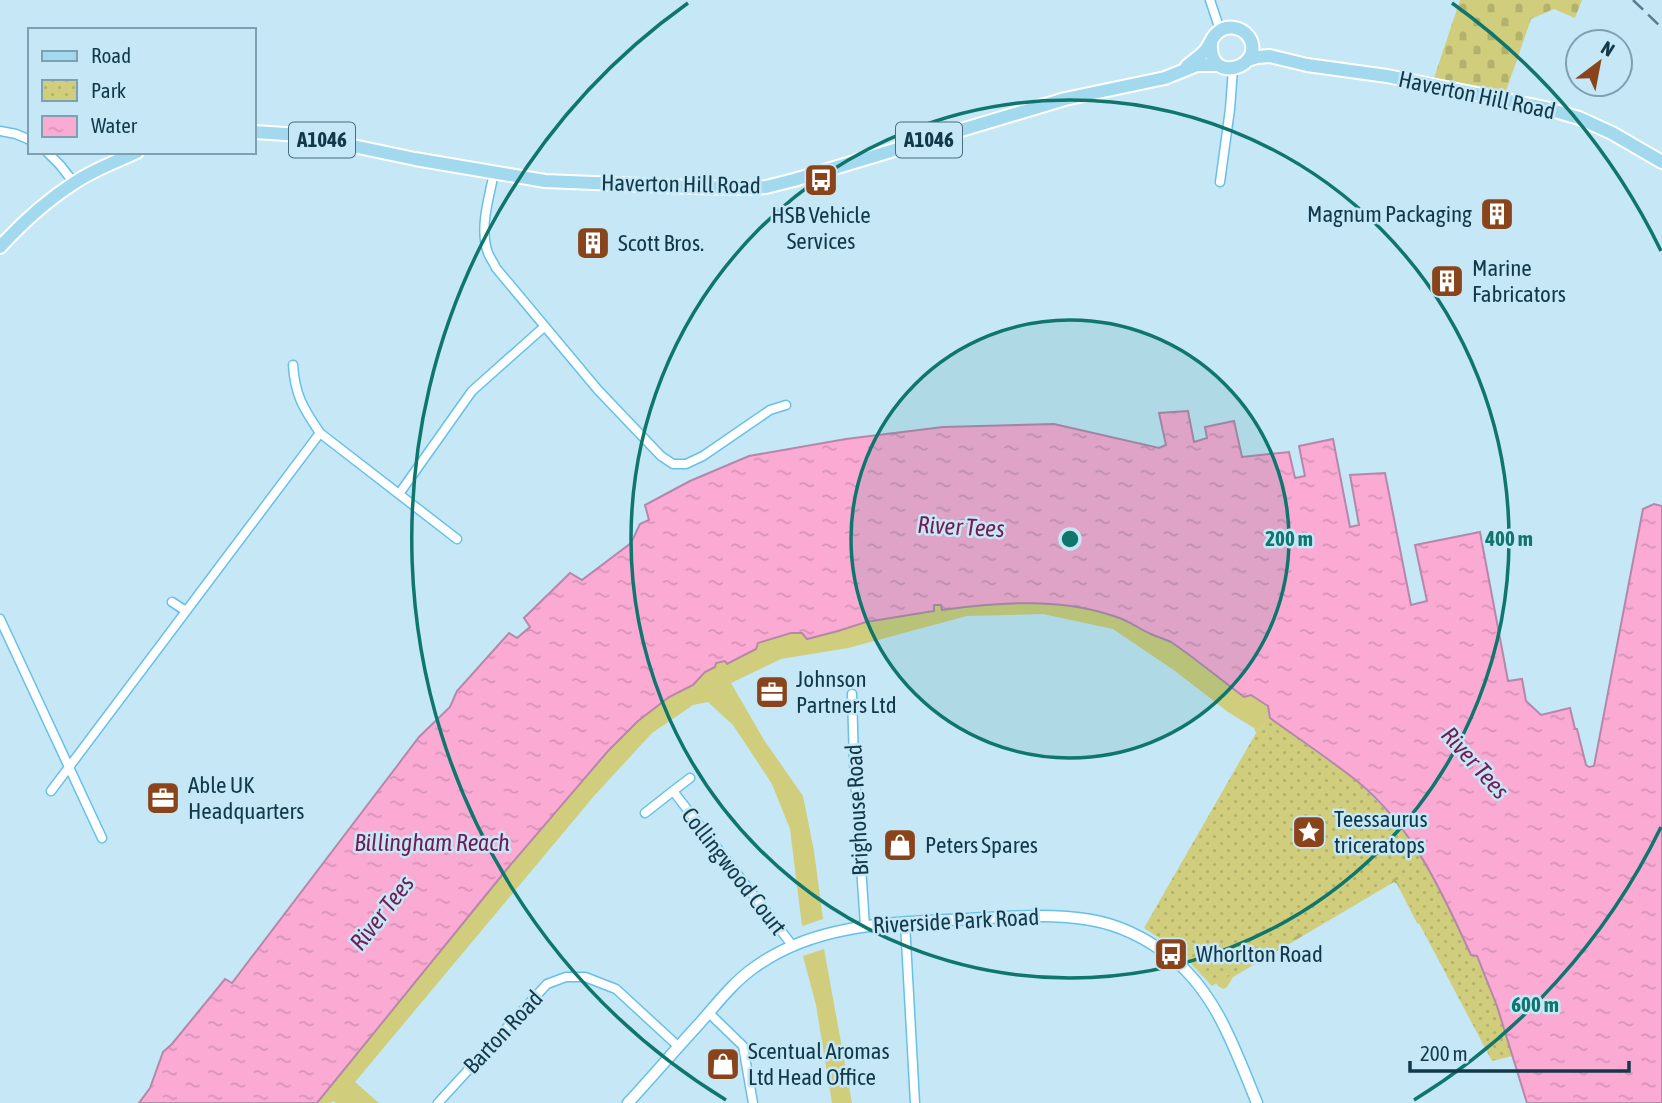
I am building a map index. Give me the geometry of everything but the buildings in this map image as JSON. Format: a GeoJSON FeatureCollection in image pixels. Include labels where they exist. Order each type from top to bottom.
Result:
{"type":"FeatureCollection","features":[{"type":"Feature","properties":{"kind":"main road","name":"Haverton Hill Road"},"geometry":{"type":"LineString","coordinates":[[1181,71],[1204,52],[1214,35],[1227,27],[1242,30],[1282,58]]}},
{"type":"Feature","properties":{"kind":"main road"},"geometry":{"type":"LineString","coordinates":[[1248,36],[1252,48],[1248,60]]}},
{"type":"Feature","properties":{"kind":"main road"},"geometry":{"type":"LineString","coordinates":[[1211,43],[1210,51],[1219,65]]}},
{"type":"Feature","properties":{"kind":"main road","name":"Haverton Hill Road"},"geometry":{"type":"LineString","coordinates":[[256,132],[301,135],[415,159],[545,181],[766,187],[1065,99],[1165,78],[1197,65],[1219,65],[1233,69],[1248,60],[1270,56],[1307,65],[1387,75],[1545,108],[1601,128],[1662,162]]}},
{"type":"Feature","properties":{"kind":"main road"},"geometry":{"type":"LineString","coordinates":[[0,247],[44,204],[96,170],[132,154]]}},
{"type":"Feature","properties":{"kind":"street"},"geometry":{"type":"LineString","coordinates":[[1210,0],[1220,30]]}},
{"type":"Feature","properties":{"kind":"street"},"geometry":{"type":"LineString","coordinates":[[1220,182],[1233,69]]}},
{"type":"Feature","properties":{"kind":"street"},"geometry":{"type":"LineString","coordinates":[[0,131],[28,139]]}},
{"type":"Feature","properties":{"kind":"street"},"geometry":{"type":"LineString","coordinates":[[49,154],[74,183]]}},
{"type":"Feature","properties":{"kind":"street"},"geometry":{"type":"LineString","coordinates":[[494,173],[485,221],[485,238],[488,254],[496,268],[597,390],[661,456],[673,464],[686,464],[703,456],[770,410],[786,405]]}},
{"type":"Feature","properties":{"kind":"street"},"geometry":{"type":"LineString","coordinates":[[399,494],[472,391],[544,327]]}},
{"type":"Feature","properties":{"kind":"street"},"geometry":{"type":"LineString","coordinates":[[293,365],[294,386],[306,413],[320,433],[457,539]]}},
{"type":"Feature","properties":{"kind":"street"},"geometry":{"type":"LineString","coordinates":[[51,791],[320,433]]}},
{"type":"Feature","properties":{"kind":"street"},"geometry":{"type":"LineString","coordinates":[[172,602],[186,611]]}},
{"type":"Feature","properties":{"kind":"street"},"geometry":{"type":"LineString","coordinates":[[0,619],[102,838]]}},
{"type":"Feature","properties":{"kind":"street","name":"Brighouse Road"},"geometry":{"type":"LineString","coordinates":[[852,694],[865,926]]}},
{"type":"Feature","properties":{"kind":"street"},"geometry":{"type":"LineString","coordinates":[[61,750],[76,757]]}},
{"type":"Feature","properties":{"kind":"street"},"geometry":{"type":"LineString","coordinates":[[673,792],[690,778]]}},
{"type":"Feature","properties":{"kind":"street","name":"Collingwood Court"},"geometry":{"type":"LineString","coordinates":[[645,813],[673,792],[792,945]]}},
{"type":"Feature","properties":{"kind":"street","name":"Riverside Park Road"},"geometry":{"type":"LineString","coordinates":[[628,1103],[730,989],[754,967],[792,945],[810,938],[865,926],[1039,915],[1092,920],[1123,930],[1145,940],[1173,960],[1190,975],[1219,1016],[1257,1103]]}},
{"type":"Feature","properties":{"kind":"street"},"geometry":{"type":"LineString","coordinates":[[905,923],[915,1103]]}},
{"type":"Feature","properties":{"kind":"street","name":"Barton Road"},"geometry":{"type":"LineString","coordinates":[[438,1103],[547,984],[566,977],[585,977],[616,989],[679,1046]]}},
{"type":"Feature","properties":{"kind":"street"},"geometry":{"type":"LineString","coordinates":[[709,1013],[743,1046],[753,1103]]}},
{"type":"Feature","properties":{"kind":"green space"},"geometry":{"type":"Polygon","coordinates":[[[1460,0],[1582,0],[1575,18],[1554,9],[1531,19],[1506,91],[1434,78],[1460,0]]]}},
{"type":"Feature","properties":{"kind":"green space"},"geometry":{"type":"Polygon","coordinates":[[[1039,603],[1091,609],[1124,619],[1169,641],[1244,697],[1251,695],[1268,706],[1270,718],[1256,733],[1254,728],[1113,629],[1043,614],[967,616],[848,648],[781,659],[731,683],[764,740],[803,796],[823,919],[802,926],[790,829],[772,784],[733,725],[708,702],[693,705],[652,733],[594,796],[355,1082],[379,1103],[318,1103],[507,869],[608,751],[638,721],[669,697],[693,685],[705,672],[715,667],[716,663],[725,661],[727,664],[757,643],[791,633],[802,633],[807,639],[866,622],[934,611],[933,605],[941,605],[942,610],[974,605],[1039,603]]]}},
{"type":"Feature","properties":{"kind":"green space"},"geometry":{"type":"Polygon","coordinates":[[[1270,718],[1358,782],[1407,835],[1432,873],[1476,956],[1497,1006],[1512,1056],[1492,1061],[1395,878],[1212,986],[1180,952],[1144,928],[1256,733],[1270,718]]]}},
{"type":"Feature","properties":{"kind":"green space"},"geometry":{"type":"Polygon","coordinates":[[[1384,853],[1421,925],[1417,923],[1394,882],[1233,977],[1227,987],[1223,989],[1218,986],[1215,981],[1384,853]]]}},
{"type":"Feature","properties":{"kind":"green space"},"geometry":{"type":"Polygon","coordinates":[[[824,949],[852,1103],[832,1103],[816,1005],[803,956],[824,949]]]}},
{"type":"Feature","properties":{"kind":"water"},"geometry":{"type":"Polygon","coordinates":[[[1188,411],[1194,442],[1207,438],[1205,427],[1234,421],[1242,457],[1289,452],[1295,478],[1305,476],[1299,446],[1333,439],[1350,527],[1359,525],[1350,475],[1385,473],[1411,605],[1427,601],[1415,545],[1480,532],[1508,681],[1522,679],[1526,701],[1541,715],[1570,708],[1586,765],[1589,767],[1594,766],[1643,509],[1654,504],[1662,506],[1662,1103],[1527,1103],[1497,1006],[1477,956],[1471,955],[1437,884],[1410,840],[1377,799],[1357,781],[1270,718],[1268,706],[1251,695],[1244,697],[1171,642],[1122,619],[1100,612],[1033,603],[942,610],[941,605],[934,605],[934,611],[866,622],[807,639],[802,633],[791,633],[758,643],[756,649],[727,664],[725,661],[716,663],[715,667],[705,672],[693,685],[669,697],[638,721],[608,751],[507,869],[317,1103],[139,1103],[150,1088],[163,1052],[225,979],[232,983],[419,737],[450,707],[457,691],[509,633],[517,638],[530,627],[524,618],[570,573],[582,580],[631,543],[640,524],[649,520],[645,505],[690,481],[749,456],[846,439],[943,427],[1054,424],[1159,448],[1166,445],[1159,413],[1188,411]]]}},
{"type":"Feature","properties":{"kind":"railway"},"geometry":{"type":"LineString","coordinates":[[1633,0],[1662,28]]}},
{"type":"Feature","properties":{"kind":"place","name":"HSB Vehicle Services"},"geometry":{"type":"Point","coordinates":[821,180]}},
{"type":"Feature","properties":{"kind":"place","name":"Magnum Packaging"},"geometry":{"type":"Point","coordinates":[1497,214]}},
{"type":"Feature","properties":{"kind":"place","name":"Scott Bros."},"geometry":{"type":"Point","coordinates":[593,243]}},
{"type":"Feature","properties":{"kind":"place","name":"Marine Fabricators"},"geometry":{"type":"Point","coordinates":[1447,281]}},
{"type":"Feature","properties":{"kind":"place","name":"Johnson Partners Ltd"},"geometry":{"type":"Point","coordinates":[772,692]}},
{"type":"Feature","properties":{"kind":"place","name":"Able UK Headquarters"},"geometry":{"type":"Point","coordinates":[163,798]}},
{"type":"Feature","properties":{"kind":"place","name":"Teessaurus triceratops"},"geometry":{"type":"Point","coordinates":[1309,832]}},
{"type":"Feature","properties":{"kind":"place","name":"Peters Spares"},"geometry":{"type":"Point","coordinates":[900,845]}},
{"type":"Feature","properties":{"kind":"place","name":"Whorlton Road"},"geometry":{"type":"Point","coordinates":[1171,954]}},
{"type":"Feature","properties":{"kind":"place","name":"Scentual Aromas Ltd Head Office"},"geometry":{"type":"Point","coordinates":[723,1064]}},
{"type":"Feature","properties":{"kind":"water label","name":"River Tees"},"geometry":{"type":"Point","coordinates":[961,527]}},
{"type":"Feature","properties":{"kind":"water label","name":"River Tees"},"geometry":{"type":"Point","coordinates":[1475,763]}},
{"type":"Feature","properties":{"kind":"water label","name":"Billingham Reach"},"geometry":{"type":"Point","coordinates":[432,843]}},
{"type":"Feature","properties":{"kind":"water label","name":"River Tees"},"geometry":{"type":"Point","coordinates":[382,913]}}]}
